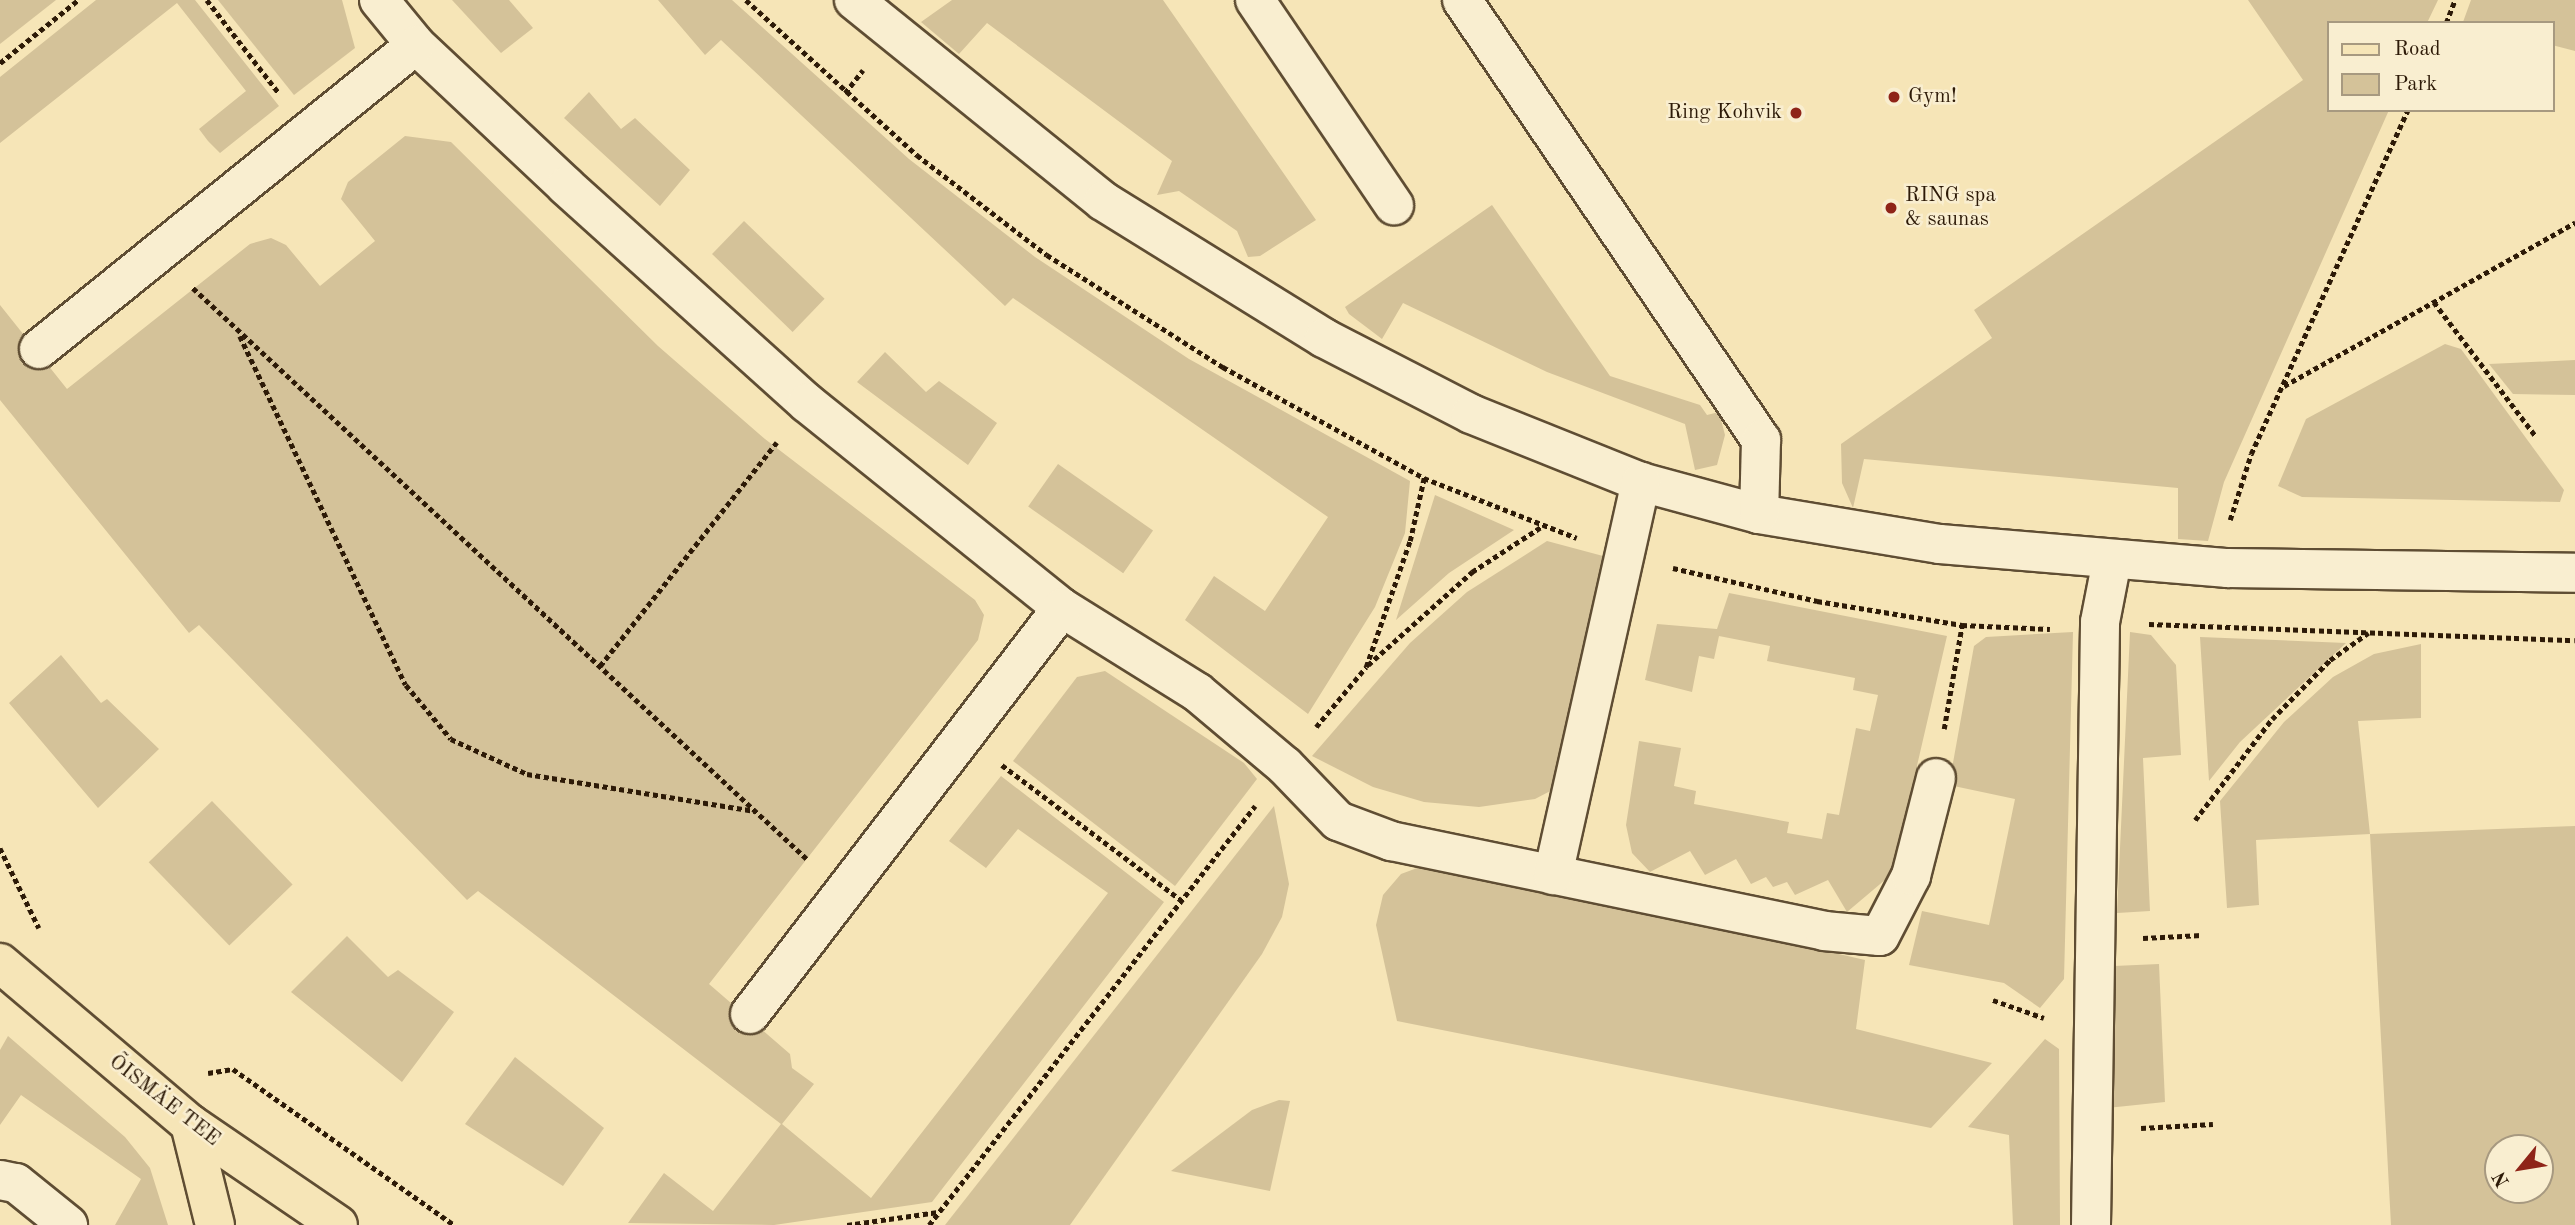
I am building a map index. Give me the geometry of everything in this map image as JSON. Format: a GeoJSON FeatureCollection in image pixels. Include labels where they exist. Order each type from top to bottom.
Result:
{"type":"FeatureCollection","features":[{"type":"Feature","properties":{"kind":"main road","name":"ÕISMÄE TEE"},"geometry":{"type":"LineString","coordinates":[[0,963],[190,1124],[338,1225]]}},
{"type":"Feature","properties":{"kind":"main road"},"geometry":{"type":"LineString","coordinates":[[190,1124],[215,1225]]}},
{"type":"Feature","properties":{"kind":"street"},"geometry":{"type":"LineString","coordinates":[[379,0],[416,45],[807,403],[1062,608],[1197,692],[1285,766],[1338,821],[1391,841],[1824,932],[1880,936],[1911,876],[1936,778]]}},
{"type":"Feature","properties":{"kind":"street"},"geometry":{"type":"LineString","coordinates":[[854,0],[1103,201],[1324,338],[1471,414],[1641,482],[1759,514],[1940,544],[2228,568],[2575,573]]}},
{"type":"Feature","properties":{"kind":"street"},"geometry":{"type":"LineString","coordinates":[[1255,0],[1394,205]]}},
{"type":"Feature","properties":{"kind":"street"},"geometry":{"type":"LineString","coordinates":[[1462,0],[1761,440],[1759,514]]}},
{"type":"Feature","properties":{"kind":"street"},"geometry":{"type":"LineString","coordinates":[[39,349],[416,45]]}},
{"type":"Feature","properties":{"kind":"street"},"geometry":{"type":"LineString","coordinates":[[1553,875],[1641,482]]}},
{"type":"Feature","properties":{"kind":"street"},"geometry":{"type":"LineString","coordinates":[[2091,1225],[2100,622],[2112,560]]}},
{"type":"Feature","properties":{"kind":"street"},"geometry":{"type":"LineString","coordinates":[[750,1014],[1062,608]]}},
{"type":"Feature","properties":{"kind":"street"},"geometry":{"type":"LineString","coordinates":[[0,1180],[16,1183],[68,1225]]}},
{"type":"Feature","properties":{"kind":"path"},"geometry":{"type":"LineString","coordinates":[[0,63],[78,0]]}},
{"type":"Feature","properties":{"kind":"path"},"geometry":{"type":"LineString","coordinates":[[207,0],[284,99]]}},
{"type":"Feature","properties":{"kind":"path"},"geometry":{"type":"LineString","coordinates":[[2447,21],[2455,0]]}},
{"type":"Feature","properties":{"kind":"path"},"geometry":{"type":"LineString","coordinates":[[2228,626],[2231,515],[2283,386],[2407,112]]}},
{"type":"Feature","properties":{"kind":"path"},"geometry":{"type":"LineString","coordinates":[[2283,386],[2575,223]]}},
{"type":"Feature","properties":{"kind":"path"},"geometry":{"type":"LineString","coordinates":[[159,253],[238,333],[843,892]]}},
{"type":"Feature","properties":{"kind":"path"},"geometry":{"type":"LineString","coordinates":[[2434,302],[2536,435]]}},
{"type":"Feature","properties":{"kind":"path"},"geometry":{"type":"LineString","coordinates":[[238,333],[407,685],[451,739],[527,774],[755,811]]}},
{"type":"Feature","properties":{"kind":"path"},"geometry":{"type":"LineString","coordinates":[[600,666],[807,403]]}},
{"type":"Feature","properties":{"kind":"path"},"geometry":{"type":"LineString","coordinates":[[1366,667],[1410,541],[1424,478]]}},
{"type":"Feature","properties":{"kind":"path"},"geometry":{"type":"LineString","coordinates":[[929,1225],[1180,900],[1366,667],[1462,580],[1542,527]]}},
{"type":"Feature","properties":{"kind":"path"},"geometry":{"type":"LineString","coordinates":[[1936,778],[1962,625]]}},
{"type":"Feature","properties":{"kind":"path"},"geometry":{"type":"LineString","coordinates":[[2194,820],[2272,719],[2330,660],[2369,633]]}},
{"type":"Feature","properties":{"kind":"path"},"geometry":{"type":"LineString","coordinates":[[1001,765],[1180,900]]}},
{"type":"Feature","properties":{"kind":"path"},"geometry":{"type":"LineString","coordinates":[[0,848],[48,937]]}},
{"type":"Feature","properties":{"kind":"path"},"geometry":{"type":"LineString","coordinates":[[1993,1000],[2048,1020]]}},
{"type":"Feature","properties":{"kind":"path"},"geometry":{"type":"LineString","coordinates":[[199,1066],[207,1073],[233,1069],[454,1225]]}},
{"type":"Feature","properties":{"kind":"path"},"geometry":{"type":"LineString","coordinates":[[2092,1130],[2213,1124]]}},
{"type":"Feature","properties":{"kind":"path"},"geometry":{"type":"LineString","coordinates":[[847,1225],[939,1212]]}},
{"type":"Feature","properties":{"kind":"green space"},"geometry":{"type":"Polygon","coordinates":[[[0,0],[56,0],[0,44],[0,0]]]}},
{"type":"Feature","properties":{"kind":"green space"},"geometry":{"type":"Polygon","coordinates":[[[96,0],[195,0],[279,106],[220,153],[208,141],[199,129],[246,91],[177,3],[0,143],[0,77],[96,0]]]}},
{"type":"Feature","properties":{"kind":"green space"},"geometry":{"type":"Polygon","coordinates":[[[218,0],[342,0],[355,48],[294,95],[218,0]]]}},
{"type":"Feature","properties":{"kind":"green space"},"geometry":{"type":"Polygon","coordinates":[[[452,0],[509,0],[533,28],[501,53],[452,0]]]}},
{"type":"Feature","properties":{"kind":"green space"},"geometry":{"type":"Polygon","coordinates":[[[658,0],[732,0],[909,159],[1035,257],[1189,359],[1410,481],[1405,533],[1375,607],[1308,714],[1185,620],[1214,576],[1265,611],[1328,517],[1013,298],[1005,306],[721,40],[705,55],[658,0]]]}},
{"type":"Feature","properties":{"kind":"green space"},"geometry":{"type":"Polygon","coordinates":[[[952,0],[1163,0],[1316,220],[1260,256],[1248,257],[1237,231],[1179,191],[1157,195],[1172,161],[987,23],[959,54],[921,22],[952,0]]]}},
{"type":"Feature","properties":{"kind":"green space"},"geometry":{"type":"Polygon","coordinates":[[[2248,0],[2438,0],[2428,21],[2326,21],[2326,112],[2388,112],[2224,482],[2208,541],[2178,539],[2178,488],[1864,459],[1853,508],[1842,483],[1841,444],[1992,338],[1974,310],[2303,80],[2248,0]]]}},
{"type":"Feature","properties":{"kind":"green space"},"geometry":{"type":"Polygon","coordinates":[[[2471,0],[2575,0],[2575,51],[2554,46],[2554,21],[2463,21],[2471,0]]]}},
{"type":"Feature","properties":{"kind":"green space"},"geometry":{"type":"Polygon","coordinates":[[[589,92],[621,129],[635,118],[690,170],[660,206],[564,118],[589,92]]]}},
{"type":"Feature","properties":{"kind":"green space"},"geometry":{"type":"Polygon","coordinates":[[[405,136],[451,142],[658,346],[765,439],[975,600],[984,615],[978,640],[709,984],[790,1054],[792,1068],[814,1084],[782,1124],[871,1198],[1108,893],[1018,829],[986,868],[949,841],[1001,776],[1164,902],[932,1202],[774,1225],[628,1223],[664,1173],[713,1211],[781,1124],[478,891],[467,900],[199,625],[189,633],[0,400],[0,305],[67,389],[250,244],[271,238],[286,245],[320,286],[375,241],[341,199],[348,182],[405,136]]]}},
{"type":"Feature","properties":{"kind":"green space"},"geometry":{"type":"Polygon","coordinates":[[[1492,205],[1610,376],[1700,405],[1707,415],[1719,412],[1725,435],[1717,465],[1695,470],[1685,424],[1547,372],[1403,303],[1382,339],[1349,314],[1345,307],[1492,205]]]}},
{"type":"Feature","properties":{"kind":"green space"},"geometry":{"type":"Polygon","coordinates":[[[744,221],[825,299],[793,332],[712,254],[744,221]]]}},
{"type":"Feature","properties":{"kind":"green space"},"geometry":{"type":"Polygon","coordinates":[[[2445,344],[2461,349],[2564,490],[2560,502],[2302,497],[2278,486],[2306,419],[2445,344]]]}},
{"type":"Feature","properties":{"kind":"green space"},"geometry":{"type":"Polygon","coordinates":[[[885,352],[926,392],[939,381],[997,423],[968,465],[857,382],[885,352]]]}},
{"type":"Feature","properties":{"kind":"green space"},"geometry":{"type":"Polygon","coordinates":[[[2575,360],[2575,395],[2513,394],[2489,364],[2575,360]]]}},
{"type":"Feature","properties":{"kind":"green space"},"geometry":{"type":"Polygon","coordinates":[[[1058,464],[1153,531],[1123,573],[1028,507],[1058,464]]]}},
{"type":"Feature","properties":{"kind":"green space"},"geometry":{"type":"Polygon","coordinates":[[[1435,495],[1514,530],[1449,573],[1396,620],[1435,495]]]}},
{"type":"Feature","properties":{"kind":"green space"},"geometry":{"type":"Polygon","coordinates":[[[1547,541],[1603,556],[1558,787],[1535,799],[1479,807],[1424,802],[1373,787],[1312,756],[1410,643],[1467,592],[1547,541]]]}},
{"type":"Feature","properties":{"kind":"green space"},"geometry":{"type":"Polygon","coordinates":[[[1729,593],[1947,636],[1892,874],[1847,912],[1828,880],[1795,895],[1787,882],[1773,887],[1766,877],[1751,884],[1736,859],[1705,875],[1690,851],[1650,872],[1632,853],[1626,825],[1639,741],[1681,748],[1674,786],[1696,791],[1694,804],[1789,822],[1787,833],[1822,839],[1827,813],[1839,815],[1856,728],[1870,731],[1878,695],[1853,690],[1855,678],[1767,661],[1770,646],[1719,636],[1714,659],[1699,656],[1692,692],[1645,680],[1657,624],[1717,629],[1729,593]]]}},
{"type":"Feature","properties":{"kind":"green space"},"geometry":{"type":"Polygon","coordinates":[[[2073,632],[2064,979],[2040,1008],[2004,983],[1909,965],[1922,911],[1989,925],[2015,799],[1949,785],[1974,646],[1986,637],[2073,632]]]}},
{"type":"Feature","properties":{"kind":"green space"},"geometry":{"type":"Polygon","coordinates":[[[2130,632],[2151,635],[2176,665],[2181,755],[2143,758],[2150,911],[2117,913],[2130,632]]]}},
{"type":"Feature","properties":{"kind":"green space"},"geometry":{"type":"Polygon","coordinates":[[[2200,637],[2346,643],[2240,742],[2209,781],[2200,637]]]}},
{"type":"Feature","properties":{"kind":"green space"},"geometry":{"type":"Polygon","coordinates":[[[2421,644],[2421,718],[2358,721],[2370,834],[2256,840],[2259,905],[2227,908],[2220,801],[2284,722],[2333,677],[2374,654],[2421,644]]]}},
{"type":"Feature","properties":{"kind":"green space"},"geometry":{"type":"Polygon","coordinates":[[[61,655],[101,703],[107,699],[159,749],[98,808],[9,703],[61,655]]]}},
{"type":"Feature","properties":{"kind":"green space"},"geometry":{"type":"Polygon","coordinates":[[[1105,671],[1244,763],[1257,779],[1175,886],[1013,761],[1077,677],[1105,671]]]}},
{"type":"Feature","properties":{"kind":"green space"},"geometry":{"type":"Polygon","coordinates":[[[212,801],[293,884],[229,946],[149,862],[212,801]]]}},
{"type":"Feature","properties":{"kind":"green space"},"geometry":{"type":"Polygon","coordinates":[[[1274,806],[1289,884],[1282,917],[1262,954],[1070,1225],[945,1225],[1274,806]]]}},
{"type":"Feature","properties":{"kind":"green space"},"geometry":{"type":"Polygon","coordinates":[[[2575,826],[2575,1225],[2391,1225],[2370,834],[2575,826]]]}},
{"type":"Feature","properties":{"kind":"green space"},"geometry":{"type":"Polygon","coordinates":[[[1436,861],[1865,960],[1856,1029],[1992,1063],[1931,1128],[1397,1021],[1376,925],[1383,895],[1401,874],[1436,861]]]}},
{"type":"Feature","properties":{"kind":"green space"},"geometry":{"type":"Polygon","coordinates":[[[347,936],[388,977],[398,970],[454,1012],[402,1082],[291,992],[347,936]]]}},
{"type":"Feature","properties":{"kind":"green space"},"geometry":{"type":"Polygon","coordinates":[[[2159,964],[2165,1102],[2107,1108],[2114,966],[2159,964]]]}},
{"type":"Feature","properties":{"kind":"green space"},"geometry":{"type":"Polygon","coordinates":[[[8,1036],[125,1137],[150,1168],[168,1225],[115,1225],[141,1179],[21,1095],[0,1125],[0,1050],[8,1036]]]}},
{"type":"Feature","properties":{"kind":"green space"},"geometry":{"type":"Polygon","coordinates":[[[2045,1039],[2059,1049],[2060,1225],[2013,1225],[2009,1135],[1968,1127],[2045,1039]]]}},
{"type":"Feature","properties":{"kind":"green space"},"geometry":{"type":"Polygon","coordinates":[[[515,1057],[604,1128],[563,1186],[465,1124],[515,1057]]]}},
{"type":"Feature","properties":{"kind":"green space"},"geometry":{"type":"Polygon","coordinates":[[[1279,1100],[1290,1101],[1270,1191],[1171,1171],[1252,1110],[1279,1100]]]}},
{"type":"Feature","properties":{"kind":"place","name":"Gym!"},"geometry":{"type":"Point","coordinates":[1894,97]}},
{"type":"Feature","properties":{"kind":"place","name":"Ring Kohvik"},"geometry":{"type":"Point","coordinates":[1796,113]}},
{"type":"Feature","properties":{"kind":"place","name":"RING spa & saunas"},"geometry":{"type":"Point","coordinates":[1891,208]}}]}
